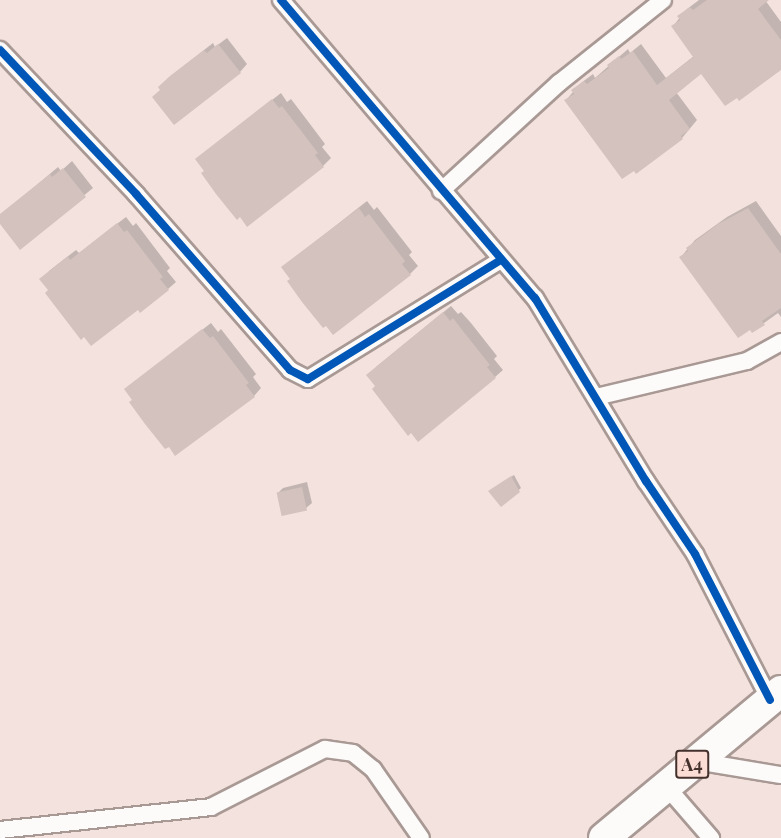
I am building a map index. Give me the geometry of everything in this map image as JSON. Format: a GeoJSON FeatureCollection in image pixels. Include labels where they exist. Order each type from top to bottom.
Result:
{"type":"FeatureCollection","features":[{"type":"Feature","properties":{"kind":"highway","name":"A4"},"geometry":{"type":"LineString","coordinates":[[604,838],[775,696]]}},
{"type":"Feature","properties":{"kind":"street"},"geometry":{"type":"LineString","coordinates":[[281,0],[534,298],[645,481],[695,554],[775,696]]}},
{"type":"Feature","properties":{"kind":"street"},"geometry":{"type":"LineString","coordinates":[[441,191],[559,83],[663,0]]}},
{"type":"Feature","properties":{"kind":"street"},"geometry":{"type":"LineString","coordinates":[[0,50],[136,194],[290,370],[308,379],[501,260]]}},
{"type":"Feature","properties":{"kind":"street"},"geometry":{"type":"LineString","coordinates":[[596,397],[747,361],[781,342]]}},
{"type":"Feature","properties":{"kind":"street"},"geometry":{"type":"LineString","coordinates":[[0,830],[211,807],[325,749],[353,753],[373,769],[421,838]]}},
{"type":"Feature","properties":{"kind":"street"},"geometry":{"type":"LineString","coordinates":[[696,760],[781,775]]}},
{"type":"Feature","properties":{"kind":"street"},"geometry":{"type":"LineString","coordinates":[[666,786],[711,838]]}},
{"type":"Feature","properties":{"kind":"building"},"geometry":{"type":"Polygon","coordinates":[[[707,0],[769,0],[758,9],[781,40],[781,70],[739,101],[737,98],[725,106],[701,74],[669,100],[690,129],[681,136],[683,139],[636,174],[634,171],[622,179],[564,100],[574,94],[571,90],[584,81],[587,84],[609,68],[607,65],[619,56],[621,59],[633,51],[657,85],[693,57],[671,26],[680,20],[677,16],[690,7],[693,10],[707,0]]]}},
{"type":"Feature","properties":{"kind":"building"},"geometry":{"type":"Polygon","coordinates":[[[218,44],[241,73],[174,125],[152,97],[160,90],[158,87],[170,76],[204,50],[207,53],[218,44]]]}},
{"type":"Feature","properties":{"kind":"building"},"geometry":{"type":"Polygon","coordinates":[[[272,99],[279,108],[282,106],[302,132],[318,153],[315,155],[324,167],[247,227],[240,217],[237,220],[216,194],[201,173],[204,171],[195,159],[272,99]]]}},
{"type":"Feature","properties":{"kind":"building"},"geometry":{"type":"Polygon","coordinates":[[[63,168],[86,197],[20,250],[0,224],[0,214],[50,174],[52,177],[63,168]]]}},
{"type":"Feature","properties":{"kind":"building"},"geometry":{"type":"Polygon","coordinates":[[[359,208],[365,217],[369,214],[405,261],[402,264],[411,275],[333,335],[326,326],[323,328],[302,302],[287,281],[290,279],[281,267],[359,208]]]}},
{"type":"Feature","properties":{"kind":"building"},"geometry":{"type":"Polygon","coordinates":[[[748,208],[781,254],[781,308],[762,321],[765,325],[752,333],[750,330],[738,338],[679,257],[688,251],[686,248],[718,224],[748,208]]]}},
{"type":"Feature","properties":{"kind":"building"},"geometry":{"type":"Polygon","coordinates":[[[117,223],[124,232],[127,230],[163,277],[160,279],[169,290],[140,313],[138,310],[91,346],[84,337],[81,340],[45,293],[48,290],[39,279],[68,256],[70,260],[117,223]]]}},
{"type":"Feature","properties":{"kind":"building"},"geometry":{"type":"Polygon","coordinates":[[[443,312],[450,321],[453,318],[490,365],[487,367],[496,378],[418,442],[411,433],[408,436],[372,389],[375,386],[366,375],[443,312]]]}},
{"type":"Feature","properties":{"kind":"building"},"geometry":{"type":"Polygon","coordinates":[[[202,329],[210,338],[213,336],[249,383],[246,385],[255,397],[175,456],[169,447],[165,449],[145,424],[129,402],[132,400],[124,389],[202,329]]]}},
{"type":"Feature","properties":{"kind":"building"},"geometry":{"type":"Polygon","coordinates":[[[511,476],[520,492],[501,507],[488,491],[511,476]]]}},
{"type":"Feature","properties":{"kind":"building"},"geometry":{"type":"Polygon","coordinates":[[[302,487],[307,510],[282,516],[277,492],[302,487]]]}},
{"type":"Feature","properties":{"kind":"cycle path"},"geometry":{"type":"LineString","coordinates":[[281,0],[535,298],[646,481],[695,554],[770,700]]}},
{"type":"Feature","properties":{"kind":"cycle path"},"geometry":{"type":"LineString","coordinates":[[0,50],[136,194],[290,370],[308,379],[501,260]]}}]}
